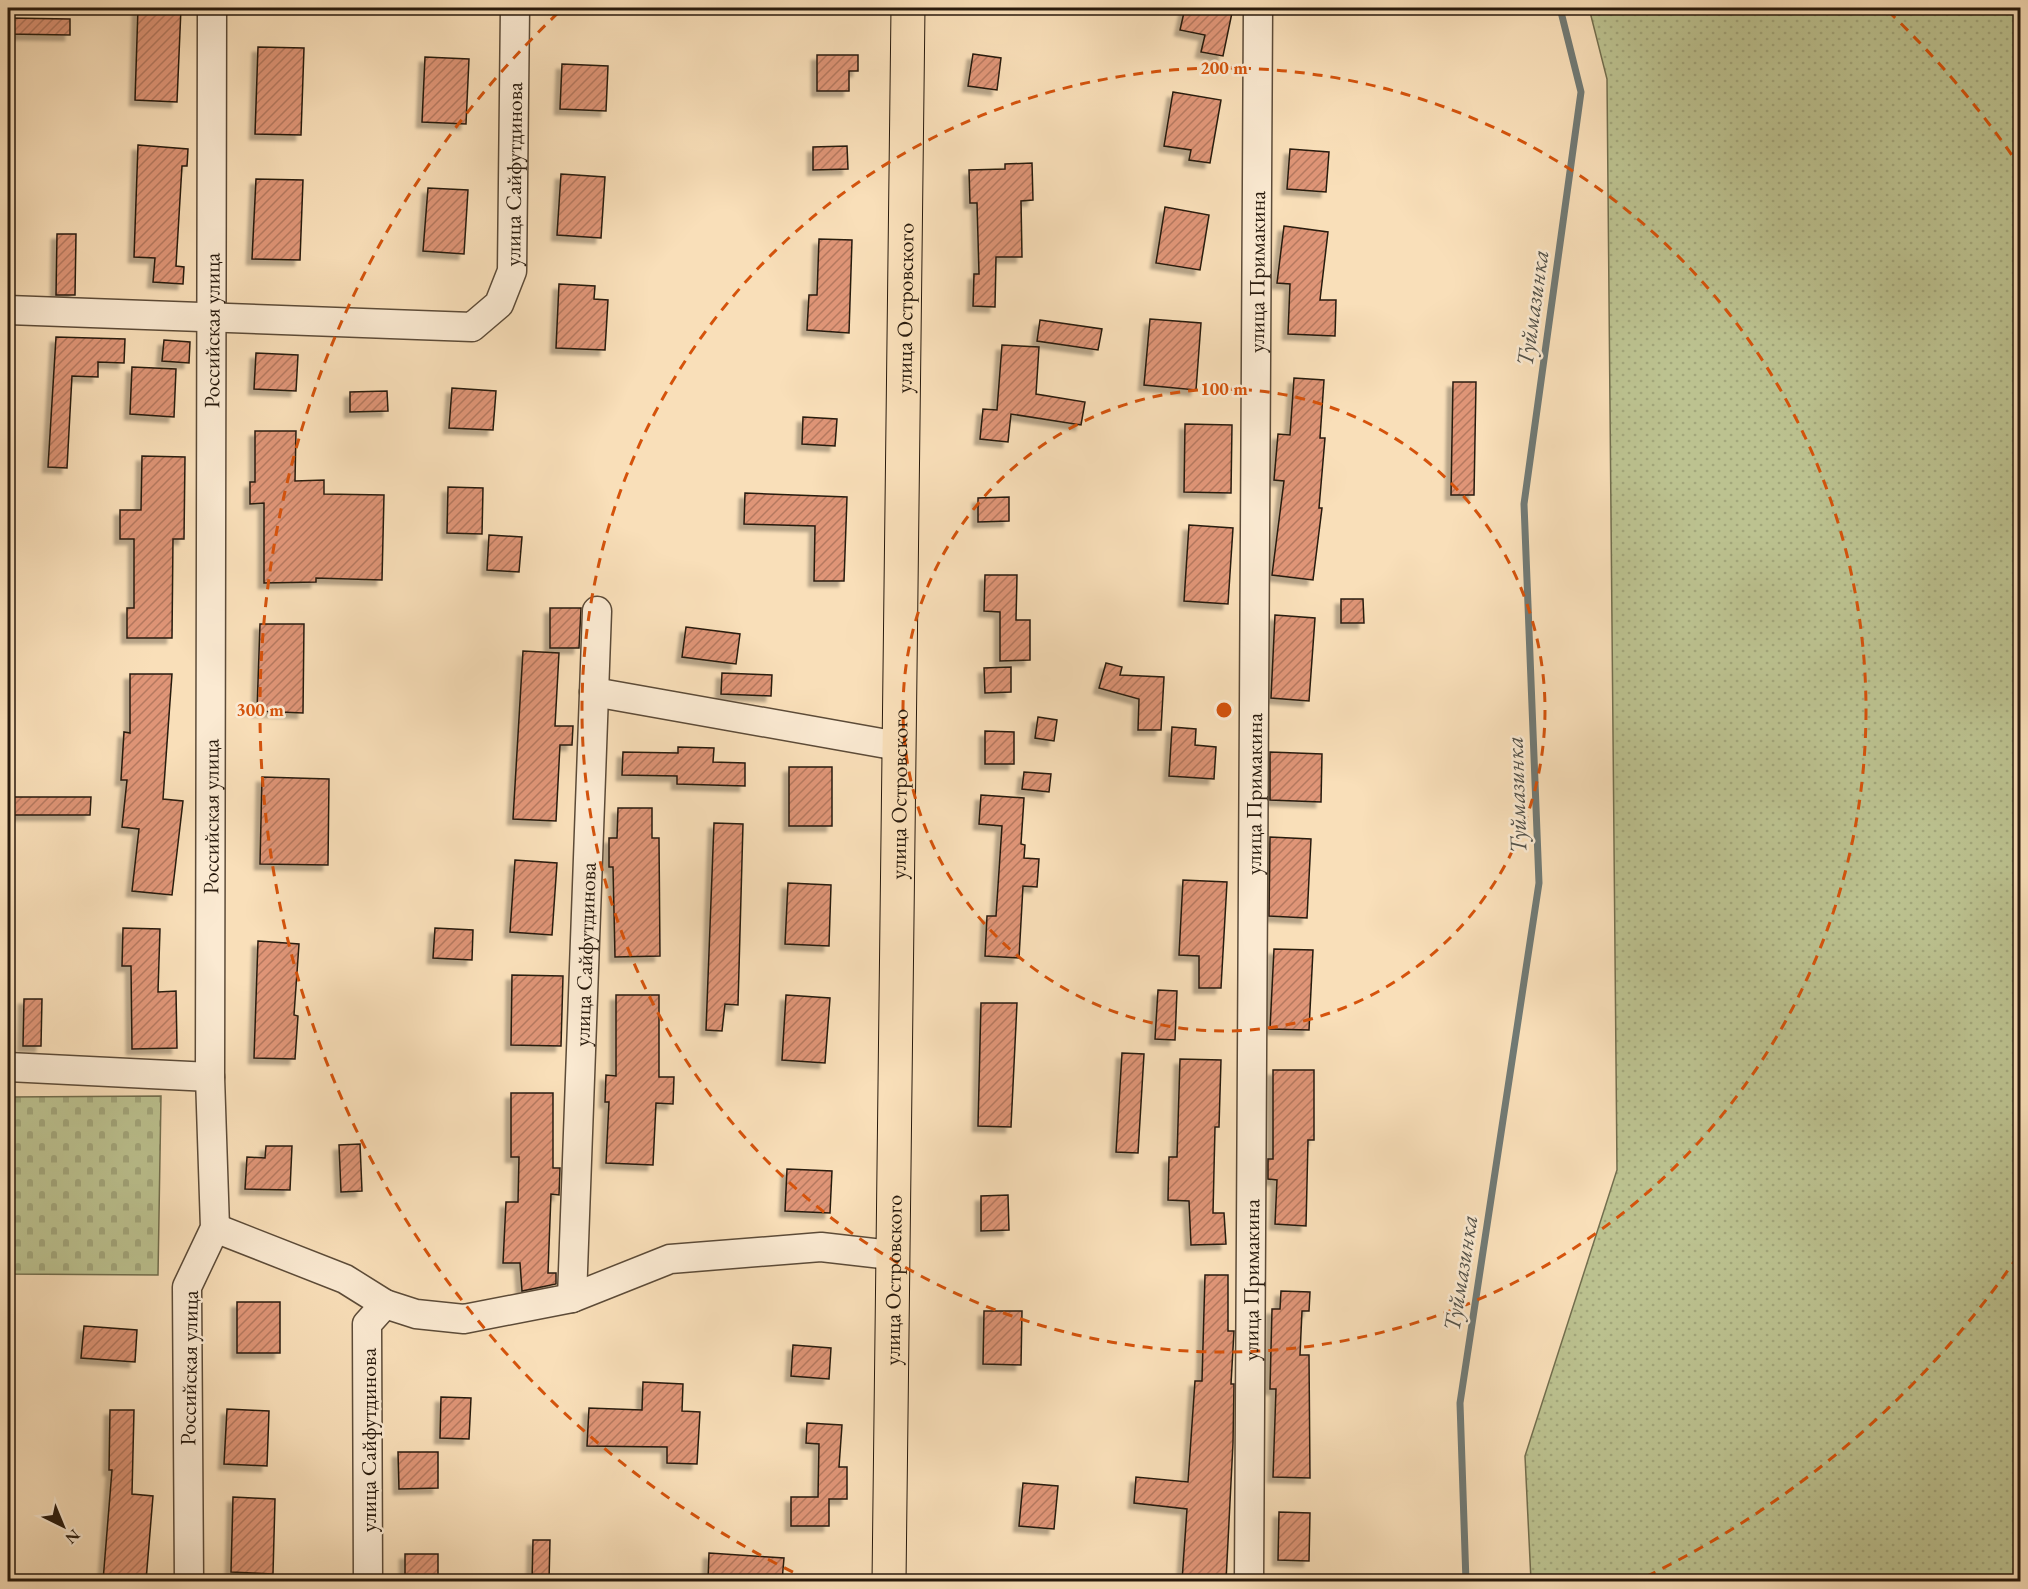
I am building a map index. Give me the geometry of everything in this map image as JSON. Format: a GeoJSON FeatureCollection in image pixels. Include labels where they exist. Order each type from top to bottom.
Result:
{"type":"FeatureCollection","features":[{"type":"Feature","properties":{"kind":"main road","name":"улица Островского"},"geometry":{"type":"LineString","coordinates":[[890,1581],[891,1255],[908,8]]}},
{"type":"Feature","properties":{"kind":"street","name":"Российская улица"},"geometry":{"type":"LineString","coordinates":[[189,1581],[187,1287],[215,1228],[210,1077],[212,8]]}},
{"type":"Feature","properties":{"kind":"street","name":"улица Сайфутдинова"},"geometry":{"type":"LineString","coordinates":[[213,316],[472,327],[499,304],[512,271],[515,8]]}},
{"type":"Feature","properties":{"kind":"street","name":"улица Примакина"},"geometry":{"type":"LineString","coordinates":[[1250,1581],[1258,8]]}},
{"type":"Feature","properties":{"kind":"street"},"geometry":{"type":"LineString","coordinates":[[8,310],[213,316]]}},
{"type":"Feature","properties":{"kind":"street","name":"улица Сайфутдинова"},"geometry":{"type":"LineString","coordinates":[[572,1298],[597,611]]}},
{"type":"Feature","properties":{"kind":"street"},"geometry":{"type":"LineString","coordinates":[[594,692],[898,746]]}},
{"type":"Feature","properties":{"kind":"street"},"geometry":{"type":"LineString","coordinates":[[8,1067],[210,1077]]}},
{"type":"Feature","properties":{"kind":"street"},"geometry":{"type":"LineString","coordinates":[[215,1228],[345,1279],[385,1304],[416,1314],[464,1319],[572,1298],[670,1259],[821,1247],[891,1255]]}},
{"type":"Feature","properties":{"kind":"street","name":"улица Сайфутдинова"},"geometry":{"type":"LineString","coordinates":[[368,1581],[367,1324],[385,1304]]}},
{"type":"Feature","properties":{"kind":"green space"},"geometry":{"type":"Polygon","coordinates":[[[1589,8],[2020,8],[2020,1581],[1531,1581],[1525,1456],[1617,1170],[1607,79],[1589,8]]]}},
{"type":"Feature","properties":{"kind":"green space"},"geometry":{"type":"Polygon","coordinates":[[[161,1096],[158,1275],[8,1274],[8,1097],[161,1096]]]}},
{"type":"Feature","properties":{"kind":"building"},"geometry":{"type":"Polygon","coordinates":[[[138,8],[181,8],[177,102],[135,100],[138,8]]]}},
{"type":"Feature","properties":{"kind":"building"},"geometry":{"type":"Polygon","coordinates":[[[1185,8],[1233,8],[1223,56],[1201,52],[1205,35],[1180,30],[1185,8]]]}},
{"type":"Feature","properties":{"kind":"building"},"geometry":{"type":"Polygon","coordinates":[[[8,18],[70,19],[70,35],[8,34],[8,18]]]}},
{"type":"Feature","properties":{"kind":"building"},"geometry":{"type":"Polygon","coordinates":[[[258,47],[304,48],[301,135],[255,134],[258,47]]]}},
{"type":"Feature","properties":{"kind":"building"},"geometry":{"type":"Polygon","coordinates":[[[973,54],[1001,58],[997,90],[968,86],[973,54]]]}},
{"type":"Feature","properties":{"kind":"building"},"geometry":{"type":"Polygon","coordinates":[[[817,55],[858,55],[858,71],[849,71],[849,91],[817,91],[817,55]]]}},
{"type":"Feature","properties":{"kind":"building"},"geometry":{"type":"Polygon","coordinates":[[[425,57],[469,59],[466,124],[422,122],[425,57]]]}},
{"type":"Feature","properties":{"kind":"building"},"geometry":{"type":"Polygon","coordinates":[[[562,64],[608,66],[606,111],[560,109],[562,64]]]}},
{"type":"Feature","properties":{"kind":"building"},"geometry":{"type":"Polygon","coordinates":[[[1173,92],[1221,100],[1210,163],[1189,160],[1191,150],[1164,146],[1173,92]]]}},
{"type":"Feature","properties":{"kind":"building"},"geometry":{"type":"Polygon","coordinates":[[[138,145],[188,149],[187,166],[182,166],[176,266],[184,267],[183,284],[153,282],[155,258],[134,257],[138,145]]]}},
{"type":"Feature","properties":{"kind":"building"},"geometry":{"type":"Polygon","coordinates":[[[847,146],[848,169],[813,170],[813,147],[847,146]]]}},
{"type":"Feature","properties":{"kind":"building"},"geometry":{"type":"Polygon","coordinates":[[[1290,149],[1329,152],[1326,192],[1287,189],[1290,149]]]}},
{"type":"Feature","properties":{"kind":"building"},"geometry":{"type":"Polygon","coordinates":[[[1032,163],[1033,200],[1021,201],[1022,257],[996,257],[995,307],[973,306],[974,274],[979,274],[977,203],[970,203],[969,170],[1005,169],[1005,164],[1032,163]]]}},
{"type":"Feature","properties":{"kind":"building"},"geometry":{"type":"Polygon","coordinates":[[[561,174],[605,177],[601,238],[557,235],[561,174]]]}},
{"type":"Feature","properties":{"kind":"building"},"geometry":{"type":"Polygon","coordinates":[[[256,179],[303,180],[300,260],[252,259],[256,179]]]}},
{"type":"Feature","properties":{"kind":"building"},"geometry":{"type":"Polygon","coordinates":[[[428,188],[468,190],[464,254],[423,251],[428,188]]]}},
{"type":"Feature","properties":{"kind":"building"},"geometry":{"type":"Polygon","coordinates":[[[1165,207],[1209,215],[1200,270],[1156,263],[1165,207]]]}},
{"type":"Feature","properties":{"kind":"building"},"geometry":{"type":"Polygon","coordinates":[[[1284,226],[1328,232],[1320,300],[1336,300],[1335,336],[1288,334],[1290,284],[1277,283],[1284,226]]]}},
{"type":"Feature","properties":{"kind":"building"},"geometry":{"type":"Polygon","coordinates":[[[57,234],[76,234],[75,295],[56,295],[57,234]]]}},
{"type":"Feature","properties":{"kind":"building"},"geometry":{"type":"Polygon","coordinates":[[[819,239],[852,240],[849,333],[807,330],[809,295],[817,295],[819,239]]]}},
{"type":"Feature","properties":{"kind":"building"},"geometry":{"type":"Polygon","coordinates":[[[559,284],[595,286],[594,299],[608,300],[605,350],[556,348],[559,284]]]}},
{"type":"Feature","properties":{"kind":"building"},"geometry":{"type":"Polygon","coordinates":[[[1150,319],[1201,323],[1196,390],[1144,385],[1150,319]]]}},
{"type":"Feature","properties":{"kind":"building"},"geometry":{"type":"Polygon","coordinates":[[[1040,320],[1102,329],[1098,350],[1037,341],[1040,320]]]}},
{"type":"Feature","properties":{"kind":"building"},"geometry":{"type":"Polygon","coordinates":[[[56,337],[125,339],[124,363],[98,362],[98,377],[72,376],[67,468],[48,467],[56,337]]]}},
{"type":"Feature","properties":{"kind":"building"},"geometry":{"type":"Polygon","coordinates":[[[164,340],[190,342],[189,363],[162,361],[164,340]]]}},
{"type":"Feature","properties":{"kind":"building"},"geometry":{"type":"Polygon","coordinates":[[[1002,345],[1039,347],[1036,394],[1085,402],[1081,425],[1011,414],[1008,442],[980,439],[983,409],[997,410],[1002,345]]]}},
{"type":"Feature","properties":{"kind":"building"},"geometry":{"type":"Polygon","coordinates":[[[256,353],[298,355],[296,391],[254,389],[256,353]]]}},
{"type":"Feature","properties":{"kind":"building"},"geometry":{"type":"Polygon","coordinates":[[[132,367],[176,369],[174,417],[130,414],[132,367]]]}},
{"type":"Feature","properties":{"kind":"building"},"geometry":{"type":"Polygon","coordinates":[[[1294,378],[1324,380],[1320,438],[1325,438],[1319,508],[1322,508],[1313,580],[1272,575],[1284,481],[1274,480],[1278,434],[1290,435],[1294,378]]]}},
{"type":"Feature","properties":{"kind":"building"},"geometry":{"type":"Polygon","coordinates":[[[1453,382],[1476,382],[1474,495],[1451,495],[1453,382]]]}},
{"type":"Feature","properties":{"kind":"building"},"geometry":{"type":"Polygon","coordinates":[[[452,388],[496,391],[493,430],[449,428],[452,388]]]}},
{"type":"Feature","properties":{"kind":"building"},"geometry":{"type":"Polygon","coordinates":[[[387,391],[388,411],[350,412],[350,392],[387,391]]]}},
{"type":"Feature","properties":{"kind":"building"},"geometry":{"type":"Polygon","coordinates":[[[803,417],[837,419],[835,446],[802,444],[803,417]]]}},
{"type":"Feature","properties":{"kind":"building"},"geometry":{"type":"Polygon","coordinates":[[[1185,424],[1232,425],[1231,493],[1184,492],[1185,424]]]}},
{"type":"Feature","properties":{"kind":"building"},"geometry":{"type":"Polygon","coordinates":[[[255,431],[296,431],[295,481],[324,480],[324,494],[384,495],[382,580],[316,578],[316,582],[264,583],[264,503],[250,504],[250,482],[255,482],[255,431]]]}},
{"type":"Feature","properties":{"kind":"building"},"geometry":{"type":"Polygon","coordinates":[[[142,456],[185,457],[184,539],[173,539],[172,638],[127,638],[127,608],[134,608],[134,539],[120,539],[120,510],[141,510],[142,456]]]}},
{"type":"Feature","properties":{"kind":"building"},"geometry":{"type":"Polygon","coordinates":[[[448,487],[483,488],[482,534],[447,533],[448,487]]]}},
{"type":"Feature","properties":{"kind":"building"},"geometry":{"type":"Polygon","coordinates":[[[745,493],[847,497],[844,581],[814,581],[815,526],[744,524],[745,493]]]}},
{"type":"Feature","properties":{"kind":"building"},"geometry":{"type":"Polygon","coordinates":[[[1009,497],[1009,521],[978,522],[978,498],[1009,497]]]}},
{"type":"Feature","properties":{"kind":"building"},"geometry":{"type":"Polygon","coordinates":[[[1189,525],[1233,528],[1228,604],[1184,601],[1189,525]]]}},
{"type":"Feature","properties":{"kind":"building"},"geometry":{"type":"Polygon","coordinates":[[[489,535],[522,537],[519,572],[487,570],[489,535]]]}},
{"type":"Feature","properties":{"kind":"building"},"geometry":{"type":"Polygon","coordinates":[[[985,575],[1017,575],[1016,620],[1030,620],[1030,660],[1000,661],[1000,612],[984,611],[985,575]]]}},
{"type":"Feature","properties":{"kind":"building"},"geometry":{"type":"Polygon","coordinates":[[[1341,599],[1363,599],[1364,623],[1341,623],[1341,599]]]}},
{"type":"Feature","properties":{"kind":"building"},"geometry":{"type":"Polygon","coordinates":[[[550,608],[581,608],[579,648],[550,648],[550,608]]]}},
{"type":"Feature","properties":{"kind":"building"},"geometry":{"type":"Polygon","coordinates":[[[1275,615],[1315,618],[1309,701],[1271,698],[1275,615]]]}},
{"type":"Feature","properties":{"kind":"building"},"geometry":{"type":"Polygon","coordinates":[[[260,624],[304,624],[303,713],[257,711],[260,624]]]}},
{"type":"Feature","properties":{"kind":"building"},"geometry":{"type":"Polygon","coordinates":[[[686,627],[740,634],[736,664],[682,657],[686,627]]]}},
{"type":"Feature","properties":{"kind":"building"},"geometry":{"type":"Polygon","coordinates":[[[523,651],[559,653],[555,726],[573,726],[572,745],[560,745],[556,821],[513,819],[523,651]]]}},
{"type":"Feature","properties":{"kind":"building"},"geometry":{"type":"Polygon","coordinates":[[[1106,663],[1122,667],[1120,675],[1164,677],[1161,730],[1138,730],[1139,699],[1099,688],[1106,663]]]}},
{"type":"Feature","properties":{"kind":"building"},"geometry":{"type":"Polygon","coordinates":[[[1011,667],[1011,692],[985,693],[984,668],[1011,667]]]}},
{"type":"Feature","properties":{"kind":"building"},"geometry":{"type":"Polygon","coordinates":[[[722,673],[772,675],[771,696],[721,694],[722,673]]]}},
{"type":"Feature","properties":{"kind":"building"},"geometry":{"type":"Polygon","coordinates":[[[130,674],[172,674],[163,799],[183,801],[172,895],[132,891],[139,829],[122,827],[127,780],[121,780],[124,732],[130,733],[130,674]]]}},
{"type":"Feature","properties":{"kind":"building"},"geometry":{"type":"Polygon","coordinates":[[[1038,717],[1057,720],[1054,741],[1035,738],[1038,717]]]}},
{"type":"Feature","properties":{"kind":"building"},"geometry":{"type":"Polygon","coordinates":[[[1172,727],[1196,729],[1195,745],[1216,747],[1214,779],[1169,776],[1172,727]]]}},
{"type":"Feature","properties":{"kind":"building"},"geometry":{"type":"Polygon","coordinates":[[[985,731],[1014,732],[1014,764],[985,764],[985,731]]]}},
{"type":"Feature","properties":{"kind":"building"},"geometry":{"type":"Polygon","coordinates":[[[678,747],[714,748],[713,762],[745,763],[745,786],[677,784],[677,776],[622,775],[623,752],[678,753],[678,747]]]}},
{"type":"Feature","properties":{"kind":"building"},"geometry":{"type":"Polygon","coordinates":[[[1270,752],[1322,754],[1321,802],[1270,800],[1270,752]]]}},
{"type":"Feature","properties":{"kind":"building"},"geometry":{"type":"Polygon","coordinates":[[[789,767],[832,767],[832,826],[789,826],[789,767]]]}},
{"type":"Feature","properties":{"kind":"building"},"geometry":{"type":"Polygon","coordinates":[[[1024,772],[1051,774],[1049,792],[1022,789],[1024,772]]]}},
{"type":"Feature","properties":{"kind":"building"},"geometry":{"type":"Polygon","coordinates":[[[262,777],[329,779],[328,865],[260,864],[262,777]]]}},
{"type":"Feature","properties":{"kind":"building"},"geometry":{"type":"Polygon","coordinates":[[[981,795],[1024,798],[1021,844],[1025,845],[1024,858],[1039,859],[1037,887],[1023,886],[1019,958],[985,956],[987,916],[996,916],[1002,826],[979,824],[981,795]]]}},
{"type":"Feature","properties":{"kind":"building"},"geometry":{"type":"Polygon","coordinates":[[[8,797],[91,797],[90,815],[8,815],[8,797]]]}},
{"type":"Feature","properties":{"kind":"building"},"geometry":{"type":"Polygon","coordinates":[[[618,808],[652,808],[652,838],[659,838],[660,956],[615,957],[613,867],[609,867],[609,838],[617,838],[618,808]]]}},
{"type":"Feature","properties":{"kind":"building"},"geometry":{"type":"Polygon","coordinates":[[[714,823],[743,824],[738,1005],[725,1004],[722,1031],[706,1030],[714,823]]]}},
{"type":"Feature","properties":{"kind":"building"},"geometry":{"type":"Polygon","coordinates":[[[1270,837],[1311,839],[1307,918],[1269,916],[1270,837]]]}},
{"type":"Feature","properties":{"kind":"building"},"geometry":{"type":"Polygon","coordinates":[[[515,860],[557,863],[552,935],[510,932],[515,860]]]}},
{"type":"Feature","properties":{"kind":"building"},"geometry":{"type":"Polygon","coordinates":[[[1183,880],[1227,882],[1221,988],[1199,988],[1199,956],[1179,955],[1183,880]]]}},
{"type":"Feature","properties":{"kind":"building"},"geometry":{"type":"Polygon","coordinates":[[[788,883],[831,885],[829,946],[785,944],[788,883]]]}},
{"type":"Feature","properties":{"kind":"building"},"geometry":{"type":"Polygon","coordinates":[[[123,928],[160,929],[158,992],[176,991],[177,1048],[132,1049],[131,966],[122,966],[123,928]]]}},
{"type":"Feature","properties":{"kind":"building"},"geometry":{"type":"Polygon","coordinates":[[[435,928],[473,930],[472,960],[433,958],[435,928]]]}},
{"type":"Feature","properties":{"kind":"building"},"geometry":{"type":"Polygon","coordinates":[[[258,941],[299,944],[294,1015],[298,1016],[295,1059],[254,1058],[258,941]]]}},
{"type":"Feature","properties":{"kind":"building"},"geometry":{"type":"Polygon","coordinates":[[[1274,949],[1313,950],[1309,1030],[1270,1029],[1274,949]]]}},
{"type":"Feature","properties":{"kind":"building"},"geometry":{"type":"Polygon","coordinates":[[[512,975],[563,976],[561,1046],[511,1045],[512,975]]]}},
{"type":"Feature","properties":{"kind":"building"},"geometry":{"type":"Polygon","coordinates":[[[1158,990],[1177,991],[1175,1040],[1155,1039],[1158,990]]]}},
{"type":"Feature","properties":{"kind":"building"},"geometry":{"type":"Polygon","coordinates":[[[616,995],[659,995],[659,1077],[674,1077],[673,1104],[656,1103],[653,1165],[606,1163],[609,1102],[605,1102],[606,1075],[616,1076],[616,995]]]}},
{"type":"Feature","properties":{"kind":"building"},"geometry":{"type":"Polygon","coordinates":[[[786,995],[830,998],[825,1063],[782,1060],[786,995]]]}},
{"type":"Feature","properties":{"kind":"building"},"geometry":{"type":"Polygon","coordinates":[[[24,999],[42,999],[41,1046],[23,1046],[24,999]]]}},
{"type":"Feature","properties":{"kind":"building"},"geometry":{"type":"Polygon","coordinates":[[[981,1003],[1017,1003],[1011,1127],[978,1126],[981,1003]]]}},
{"type":"Feature","properties":{"kind":"building"},"geometry":{"type":"Polygon","coordinates":[[[1122,1053],[1144,1054],[1138,1153],[1116,1152],[1122,1053]]]}},
{"type":"Feature","properties":{"kind":"building"},"geometry":{"type":"Polygon","coordinates":[[[1180,1059],[1221,1060],[1219,1127],[1215,1127],[1213,1213],[1224,1213],[1226,1244],[1191,1245],[1189,1201],[1168,1200],[1169,1157],[1177,1157],[1180,1059]]]}},
{"type":"Feature","properties":{"kind":"building"},"geometry":{"type":"Polygon","coordinates":[[[1273,1070],[1314,1070],[1314,1140],[1308,1140],[1306,1226],[1275,1224],[1277,1180],[1268,1179],[1268,1159],[1273,1159],[1273,1070]]]}},
{"type":"Feature","properties":{"kind":"building"},"geometry":{"type":"Polygon","coordinates":[[[511,1093],[553,1093],[553,1168],[560,1168],[559,1195],[551,1194],[548,1273],[556,1273],[556,1284],[522,1291],[520,1263],[503,1263],[506,1202],[518,1202],[519,1157],[511,1157],[511,1093]]]}},
{"type":"Feature","properties":{"kind":"building"},"geometry":{"type":"Polygon","coordinates":[[[360,1144],[362,1191],[341,1192],[339,1145],[360,1144]]]}},
{"type":"Feature","properties":{"kind":"building"},"geometry":{"type":"Polygon","coordinates":[[[266,1146],[292,1146],[290,1190],[245,1189],[247,1157],[265,1158],[266,1146]]]}},
{"type":"Feature","properties":{"kind":"building"},"geometry":{"type":"Polygon","coordinates":[[[787,1169],[832,1171],[830,1213],[785,1211],[787,1169]]]}},
{"type":"Feature","properties":{"kind":"building"},"geometry":{"type":"Polygon","coordinates":[[[1008,1195],[1009,1230],[981,1231],[981,1196],[1008,1195]]]}},
{"type":"Feature","properties":{"kind":"building"},"geometry":{"type":"Polygon","coordinates":[[[1205,1275],[1228,1275],[1228,1331],[1234,1331],[1231,1384],[1234,1384],[1233,1443],[1226,1581],[1182,1581],[1187,1509],[1134,1503],[1136,1477],[1188,1482],[1195,1381],[1202,1381],[1205,1275]]]}},
{"type":"Feature","properties":{"kind":"building"},"geometry":{"type":"Polygon","coordinates":[[[1281,1291],[1310,1292],[1309,1311],[1302,1311],[1300,1355],[1309,1355],[1310,1478],[1273,1477],[1276,1389],[1270,1389],[1272,1309],[1280,1309],[1281,1291]]]}},
{"type":"Feature","properties":{"kind":"building"},"geometry":{"type":"Polygon","coordinates":[[[237,1302],[280,1302],[280,1353],[237,1353],[237,1302]]]}},
{"type":"Feature","properties":{"kind":"building"},"geometry":{"type":"Polygon","coordinates":[[[984,1311],[1022,1311],[1021,1365],[983,1364],[984,1311]]]}},
{"type":"Feature","properties":{"kind":"building"},"geometry":{"type":"Polygon","coordinates":[[[84,1326],[137,1330],[135,1362],[81,1358],[84,1326]]]}},
{"type":"Feature","properties":{"kind":"building"},"geometry":{"type":"Polygon","coordinates":[[[793,1345],[831,1348],[829,1379],[791,1376],[793,1345]]]}},
{"type":"Feature","properties":{"kind":"building"},"geometry":{"type":"Polygon","coordinates":[[[643,1382],[683,1384],[682,1411],[700,1412],[697,1464],[667,1463],[667,1447],[587,1446],[589,1408],[642,1410],[643,1382]]]}},
{"type":"Feature","properties":{"kind":"building"},"geometry":{"type":"Polygon","coordinates":[[[441,1397],[471,1398],[469,1439],[440,1438],[441,1397]]]}},
{"type":"Feature","properties":{"kind":"building"},"geometry":{"type":"Polygon","coordinates":[[[227,1409],[269,1411],[267,1466],[224,1464],[227,1409]]]}},
{"type":"Feature","properties":{"kind":"building"},"geometry":{"type":"Polygon","coordinates":[[[110,1410],[134,1410],[132,1494],[153,1496],[146,1581],[103,1581],[112,1470],[109,1470],[110,1410]]]}},
{"type":"Feature","properties":{"kind":"building"},"geometry":{"type":"Polygon","coordinates":[[[807,1423],[842,1425],[839,1467],[847,1467],[847,1499],[829,1499],[829,1526],[791,1526],[791,1497],[818,1497],[819,1444],[806,1443],[807,1423]]]}},
{"type":"Feature","properties":{"kind":"building"},"geometry":{"type":"Polygon","coordinates":[[[398,1452],[438,1452],[438,1488],[399,1489],[398,1452]]]}},
{"type":"Feature","properties":{"kind":"building"},"geometry":{"type":"Polygon","coordinates":[[[1023,1483],[1058,1486],[1054,1529],[1019,1526],[1023,1483]]]}},
{"type":"Feature","properties":{"kind":"building"},"geometry":{"type":"Polygon","coordinates":[[[233,1497],[275,1499],[273,1574],[231,1572],[233,1497]]]}},
{"type":"Feature","properties":{"kind":"building"},"geometry":{"type":"Polygon","coordinates":[[[1279,1512],[1310,1513],[1309,1561],[1278,1560],[1279,1512]]]}},
{"type":"Feature","properties":{"kind":"building"},"geometry":{"type":"Polygon","coordinates":[[[533,1540],[550,1540],[549,1581],[532,1581],[533,1540]]]}},
{"type":"Feature","properties":{"kind":"building"},"geometry":{"type":"Polygon","coordinates":[[[709,1553],[784,1558],[782,1581],[708,1581],[709,1553]]]}},
{"type":"Feature","properties":{"kind":"building"},"geometry":{"type":"Polygon","coordinates":[[[405,1554],[438,1554],[438,1581],[405,1581],[405,1554]]]}},
{"type":"Feature","properties":{"kind":"waterway","name":"Туймазинка"},"geometry":{"type":"LineString","coordinates":[[1466,1582],[1460,1403],[1539,883],[1524,504],[1581,92],[1560,8]]}}]}
